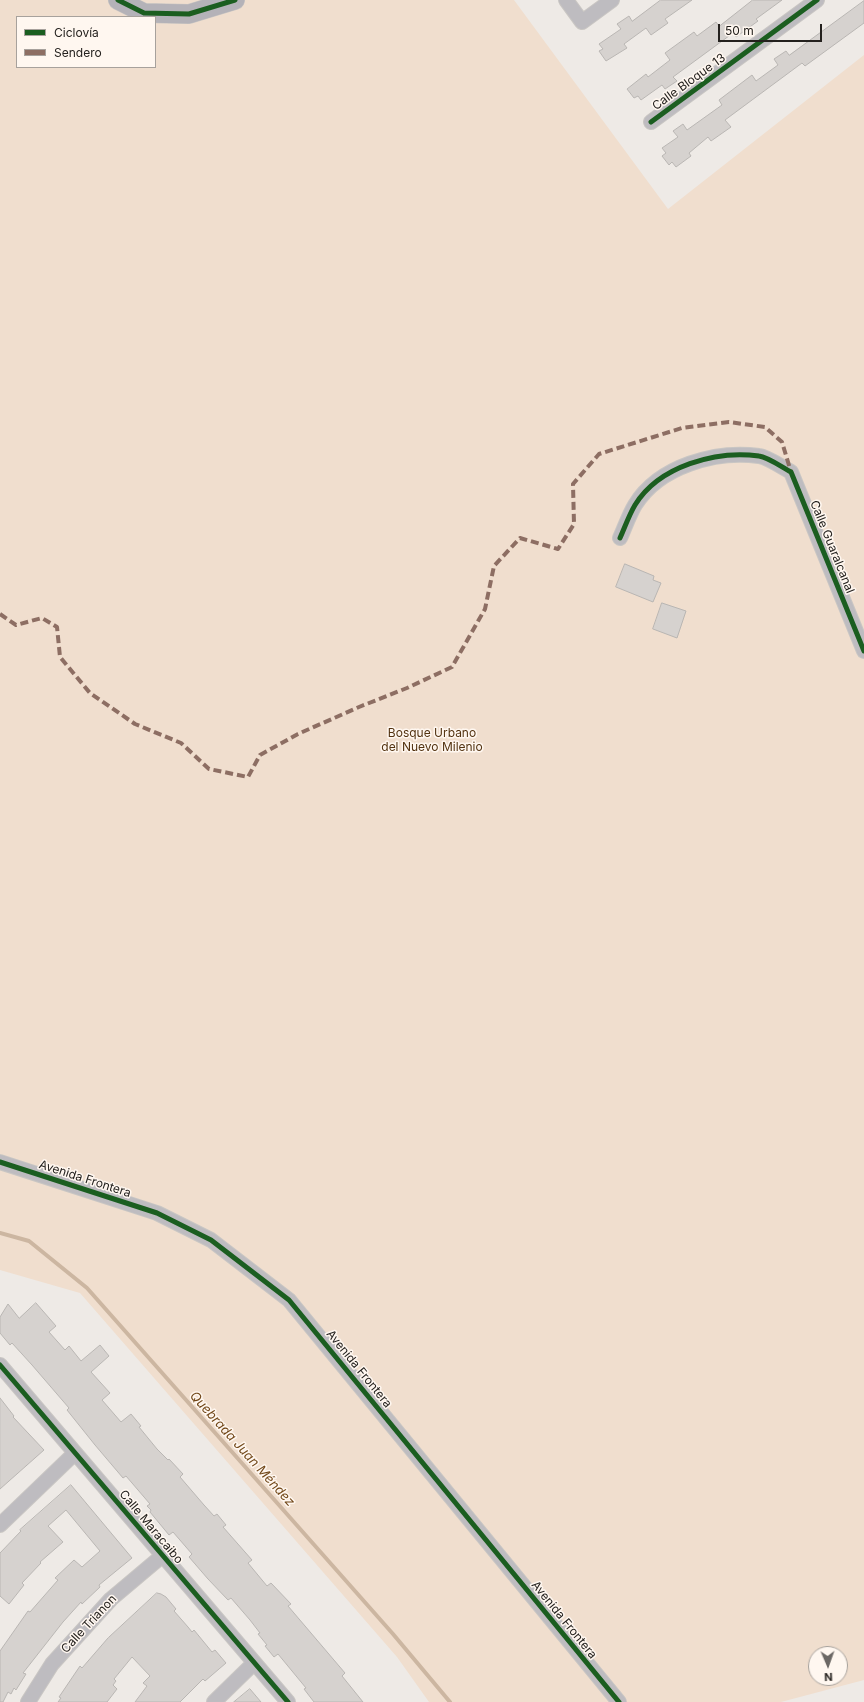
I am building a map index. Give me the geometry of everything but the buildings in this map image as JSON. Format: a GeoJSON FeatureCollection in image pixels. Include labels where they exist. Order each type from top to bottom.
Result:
{"type":"FeatureCollection","features":[{"type":"Feature","properties":{"kind":"street"},"geometry":{"type":"LineString","coordinates":[[118,0],[144,13],[189,14],[235,0]]}},
{"type":"Feature","properties":{"kind":"street"},"geometry":{"type":"LineString","coordinates":[[566,0],[582,22],[612,0]]}},
{"type":"Feature","properties":{"kind":"street","name":"Calle Bloque 13"},"geometry":{"type":"LineString","coordinates":[[651,122],[817,0]]}},
{"type":"Feature","properties":{"kind":"street","name":"Calle Guaralcanal"},"geometry":{"type":"LineString","coordinates":[[620,538],[636,504],[657,481],[684,465],[717,456],[760,456],[791,472],[864,651]]}},
{"type":"Feature","properties":{"kind":"street","name":"Avenida Frontera"},"geometry":{"type":"LineString","coordinates":[[0,1162],[157,1213],[211,1240],[289,1300],[619,1702]]}},
{"type":"Feature","properties":{"kind":"street","name":"Calle Maracaibo"},"geometry":{"type":"LineString","coordinates":[[0,1365],[288,1702]]}},
{"type":"Feature","properties":{"kind":"street"},"geometry":{"type":"LineString","coordinates":[[0,1525],[75,1453]]}},
{"type":"Feature","properties":{"kind":"street","name":"Calle Trianon"},"geometry":{"type":"LineString","coordinates":[[28,1702],[52,1664],[111,1598],[162,1556]]}},
{"type":"Feature","properties":{"kind":"street"},"geometry":{"type":"LineString","coordinates":[[214,1702],[254,1663]]}},
{"type":"Feature","properties":{"kind":"green space","name":"Bosque Urbano del Nuevo Milenio"},"geometry":{"type":"Polygon","coordinates":[[[0,0],[514,0],[668,209],[864,55],[864,1680],[848,1684],[848,1646],[808,1646],[808,1686],[841,1686],[781,1702],[429,1702],[397,1657],[80,1293],[0,1270],[0,0]]]}},
{"type":"Feature","properties":{"kind":"waterway","name":"Quebrada Juan Méndez"},"geometry":{"type":"LineString","coordinates":[[0,1233],[29,1241],[87,1288],[393,1634],[450,1702]]}},
{"type":"Feature","properties":{"kind":"marked path"},"geometry":{"type":"LineString","coordinates":[[0,614],[16,625],[42,618],[57,627],[60,657],[90,693],[135,724],[181,743],[209,769],[248,777],[260,755],[298,734],[407,688],[452,667],[485,609],[494,566],[520,538],[558,549],[574,524],[573,484],[599,454],[682,428],[729,422],[765,427],[782,442],[791,472]]}},
{"type":"Feature","properties":{"kind":"cycle path"},"geometry":{"type":"LineString","coordinates":[[118,0],[144,13],[189,14],[235,0]]}},
{"type":"Feature","properties":{"kind":"cycle path"},"geometry":{"type":"LineString","coordinates":[[651,122],[817,0]]}},
{"type":"Feature","properties":{"kind":"cycle path"},"geometry":{"type":"LineString","coordinates":[[620,538],[635,505],[645,491],[658,480],[673,471],[707,459],[725,456],[742,455],[767,458],[791,472],[864,651]]}},
{"type":"Feature","properties":{"kind":"cycle path"},"geometry":{"type":"LineString","coordinates":[[0,1162],[157,1213],[211,1240],[289,1300],[619,1702]]}},
{"type":"Feature","properties":{"kind":"cycle path"},"geometry":{"type":"LineString","coordinates":[[0,1365],[288,1702]]}}]}
